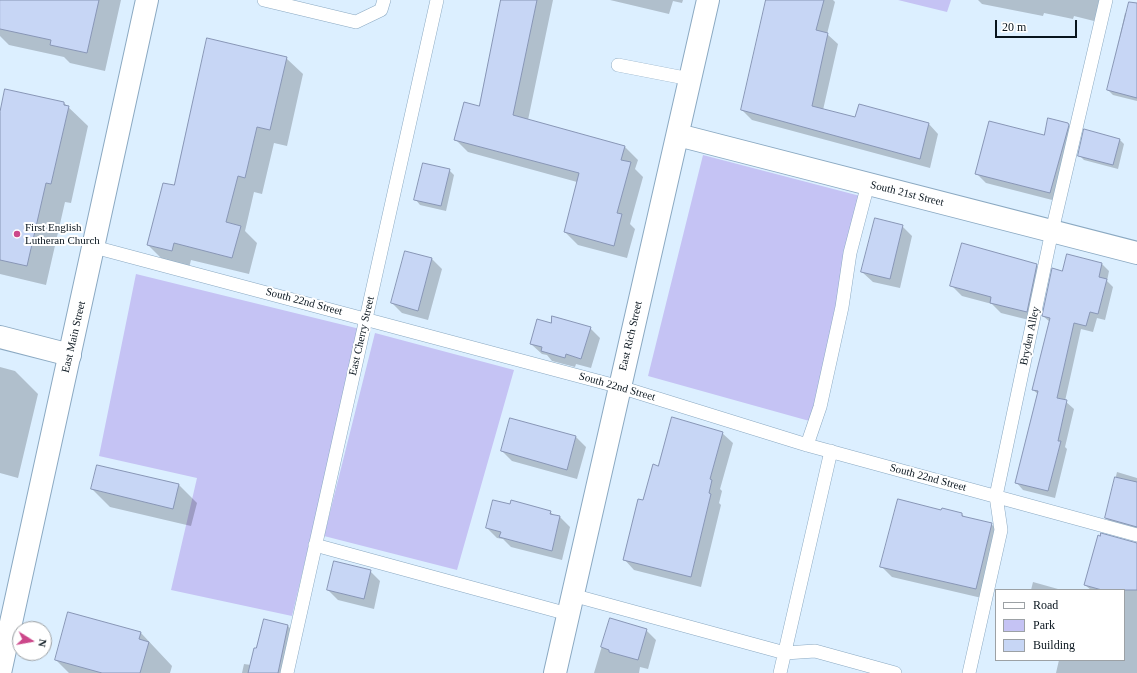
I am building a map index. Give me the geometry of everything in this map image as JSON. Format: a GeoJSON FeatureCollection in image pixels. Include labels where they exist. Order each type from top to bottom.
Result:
{"type":"FeatureCollection","features":[{"type":"Feature","properties":{"kind":"street","name":"East Main Street"},"geometry":{"type":"LineString","coordinates":[[0,673],[147,0]]}},
{"type":"Feature","properties":{"kind":"street","name":"East Rich Street"},"geometry":{"type":"LineString","coordinates":[[555,673],[708,0]]}},
{"type":"Feature","properties":{"kind":"street","name":"South 21st Street"},"geometry":{"type":"LineString","coordinates":[[678,135],[1137,253]]}},
{"type":"Feature","properties":{"kind":"street"},"geometry":{"type":"LineString","coordinates":[[0,337],[70,355]]}},
{"type":"Feature","properties":{"kind":"lane"},"geometry":{"type":"LineString","coordinates":[[264,0],[356,22],[381,10],[384,0]]}},
{"type":"Feature","properties":{"kind":"lane","name":"East Cherry Street"},"geometry":{"type":"LineString","coordinates":[[287,673],[438,0]]}},
{"type":"Feature","properties":{"kind":"lane","name":"Bryden Alley"},"geometry":{"type":"LineString","coordinates":[[969,673],[1001,530],[996,496],[1052,231],[1106,0]]}},
{"type":"Feature","properties":{"kind":"lane"},"geometry":{"type":"LineString","coordinates":[[618,65],[690,79]]}},
{"type":"Feature","properties":{"kind":"lane"},"geometry":{"type":"LineString","coordinates":[[807,445],[820,407],[842,307],[850,253],[868,184]]}},
{"type":"Feature","properties":{"kind":"lane","name":"South 22nd Street"},"geometry":{"type":"LineString","coordinates":[[94,247],[366,318],[620,387],[807,445],[1137,535]]}},
{"type":"Feature","properties":{"kind":"lane"},"geometry":{"type":"LineString","coordinates":[[780,673],[831,451]]}},
{"type":"Feature","properties":{"kind":"lane"},"geometry":{"type":"LineString","coordinates":[[315,545],[570,605],[785,653],[815,651],[895,673]]}},
{"type":"Feature","properties":{"kind":"green space"},"geometry":{"type":"Polygon","coordinates":[[[898,0],[951,0],[947,12],[898,0]]]}},
{"type":"Feature","properties":{"kind":"green space"},"geometry":{"type":"Polygon","coordinates":[[[703,155],[864,197],[813,422],[648,376],[703,155]]]}},
{"type":"Feature","properties":{"kind":"green space"},"geometry":{"type":"Polygon","coordinates":[[[136,274],[360,329],[292,616],[171,590],[197,478],[99,456],[136,274]]]}},
{"type":"Feature","properties":{"kind":"green space"},"geometry":{"type":"Polygon","coordinates":[[[375,333],[514,370],[457,570],[324,536],[375,333]]]}},
{"type":"Feature","properties":{"kind":"building"},"geometry":{"type":"Polygon","coordinates":[[[0,0],[99,0],[87,53],[50,45],[51,40],[0,29],[0,0]]]}},
{"type":"Feature","properties":{"kind":"building"},"geometry":{"type":"Polygon","coordinates":[[[501,0],[537,0],[513,115],[625,146],[621,160],[631,162],[617,213],[622,214],[614,246],[564,232],[579,173],[454,140],[464,102],[479,106],[501,0]]]}},
{"type":"Feature","properties":{"kind":"building"},"geometry":{"type":"Polygon","coordinates":[[[766,0],[824,0],[816,30],[828,33],[812,106],[855,117],[859,104],[929,123],[920,159],[741,110],[766,0]]]}},
{"type":"Feature","properties":{"kind":"building"},"geometry":{"type":"Polygon","coordinates":[[[1129,2],[1137,3],[1137,98],[1107,90],[1129,2]]]}},
{"type":"Feature","properties":{"kind":"building"},"geometry":{"type":"Polygon","coordinates":[[[207,38],[287,57],[270,130],[257,127],[245,178],[238,176],[226,222],[241,226],[232,258],[174,243],[172,251],[147,245],[163,183],[174,185],[207,38]]]}},
{"type":"Feature","properties":{"kind":"building"},"geometry":{"type":"Polygon","coordinates":[[[5,89],[64,102],[64,105],[69,106],[51,184],[46,183],[27,266],[0,260],[0,112],[5,89]]]}},
{"type":"Feature","properties":{"kind":"building"},"geometry":{"type":"Polygon","coordinates":[[[1048,118],[1068,123],[1069,125],[1050,193],[975,174],[989,121],[1044,135],[1048,118]]]}},
{"type":"Feature","properties":{"kind":"building"},"geometry":{"type":"Polygon","coordinates":[[[1084,129],[1120,139],[1113,165],[1078,156],[1084,129]]]}},
{"type":"Feature","properties":{"kind":"building"},"geometry":{"type":"Polygon","coordinates":[[[423,163],[450,169],[441,206],[414,200],[423,163]]]}},
{"type":"Feature","properties":{"kind":"building"},"geometry":{"type":"Polygon","coordinates":[[[875,218],[903,225],[890,279],[861,272],[875,218]]]}},
{"type":"Feature","properties":{"kind":"building"},"geometry":{"type":"Polygon","coordinates":[[[962,243],[1037,264],[1027,312],[990,303],[991,297],[950,286],[962,243]]]}},
{"type":"Feature","properties":{"kind":"building"},"geometry":{"type":"Polygon","coordinates":[[[405,251],[432,258],[418,311],[391,303],[405,251]]]}},
{"type":"Feature","properties":{"kind":"building"},"geometry":{"type":"Polygon","coordinates":[[[1067,254],[1102,263],[1099,277],[1107,279],[1098,314],[1090,312],[1086,326],[1074,323],[1057,398],[1067,400],[1058,441],[1061,441],[1048,491],[1015,483],[1038,391],[1032,390],[1050,318],[1042,316],[1052,268],[1062,271],[1067,254]]]}},
{"type":"Feature","properties":{"kind":"building"},"geometry":{"type":"Polygon","coordinates":[[[552,316],[591,327],[581,359],[566,354],[565,358],[541,351],[542,347],[530,344],[537,319],[551,323],[552,316]]]}},
{"type":"Feature","properties":{"kind":"building"},"geometry":{"type":"Polygon","coordinates":[[[672,417],[723,432],[710,479],[712,480],[709,493],[711,494],[691,577],[623,560],[638,499],[643,500],[653,464],[658,466],[672,417]]]}},
{"type":"Feature","properties":{"kind":"building"},"geometry":{"type":"Polygon","coordinates":[[[510,418],[576,436],[567,470],[501,451],[510,418]]]}},
{"type":"Feature","properties":{"kind":"building"},"geometry":{"type":"Polygon","coordinates":[[[97,465],[179,484],[173,509],[91,489],[97,465]]]}},
{"type":"Feature","properties":{"kind":"building"},"geometry":{"type":"Polygon","coordinates":[[[1115,477],[1137,482],[1137,527],[1105,518],[1115,477]]]}},
{"type":"Feature","properties":{"kind":"building"},"geometry":{"type":"Polygon","coordinates":[[[898,499],[941,510],[942,508],[962,513],[962,516],[992,523],[976,589],[880,567],[898,499]]]}},
{"type":"Feature","properties":{"kind":"building"},"geometry":{"type":"Polygon","coordinates":[[[493,500],[510,504],[511,500],[551,511],[550,514],[560,516],[552,551],[499,537],[501,532],[486,528],[493,500]]]}},
{"type":"Feature","properties":{"kind":"building"},"geometry":{"type":"Polygon","coordinates":[[[1101,533],[1137,543],[1137,590],[1098,589],[1084,585],[1098,535],[1100,536],[1101,533]]]}},
{"type":"Feature","properties":{"kind":"building"},"geometry":{"type":"Polygon","coordinates":[[[334,561],[371,570],[364,599],[327,590],[334,561]]]}},
{"type":"Feature","properties":{"kind":"building"},"geometry":{"type":"Polygon","coordinates":[[[68,612],[141,632],[139,639],[149,642],[140,673],[102,673],[55,660],[68,612]]]}},
{"type":"Feature","properties":{"kind":"building"},"geometry":{"type":"Polygon","coordinates":[[[610,618],[647,629],[638,660],[609,652],[609,650],[601,647],[610,618]]]}},
{"type":"Feature","properties":{"kind":"building"},"geometry":{"type":"Polygon","coordinates":[[[264,619],[288,625],[278,673],[248,673],[254,648],[256,648],[264,619]]]}},
{"type":"Feature","properties":{"kind":"place","name":"First English Lutheran Church"},"geometry":{"type":"Point","coordinates":[17,234]}}]}
